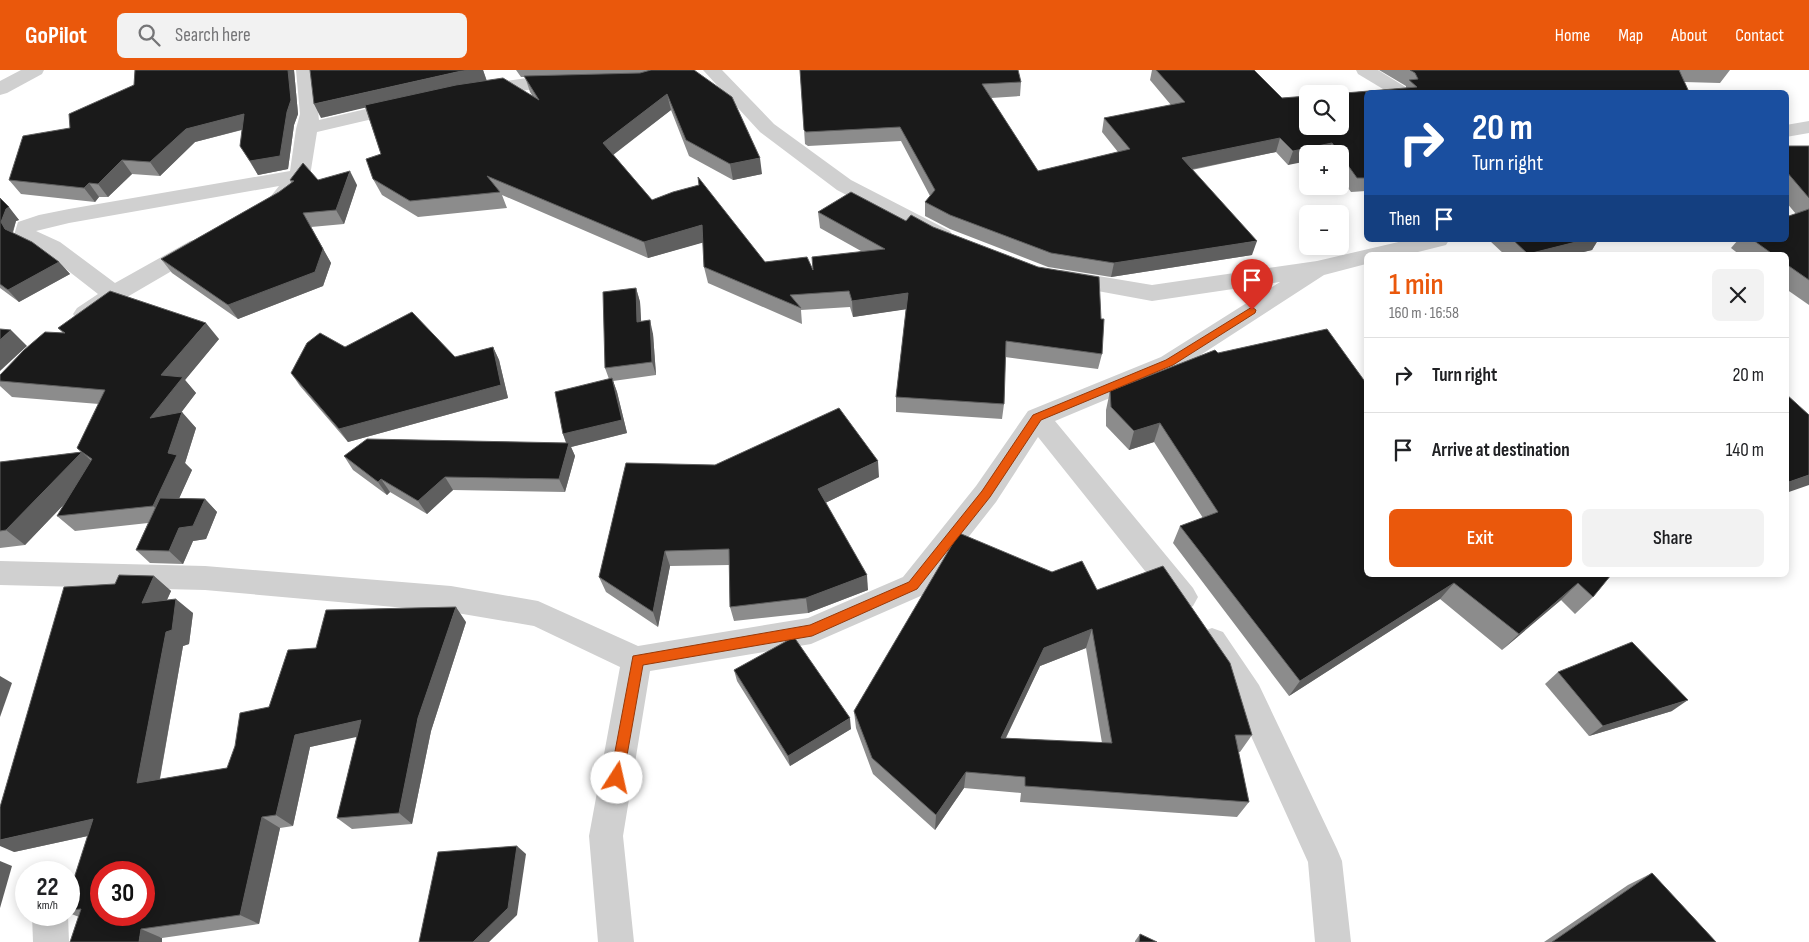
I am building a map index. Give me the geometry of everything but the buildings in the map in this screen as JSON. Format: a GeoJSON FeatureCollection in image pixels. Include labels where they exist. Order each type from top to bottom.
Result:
{"type":"FeatureCollection","features":[{"type":"Feature","properties":{"kind":"street"},"geometry":{"type":"LineString","coordinates":[[0,89],[35,70]]}},
{"type":"Feature","properties":{"kind":"street"},"geometry":{"type":"LineString","coordinates":[[263,210],[279,200],[300,176],[306,129],[310,114],[305,70]]}},
{"type":"Feature","properties":{"kind":"street"},"geometry":{"type":"LineString","coordinates":[[712,70],[767,128],[844,185],[941,236],[960,243]]}},
{"type":"Feature","properties":{"kind":"street"},"geometry":{"type":"LineString","coordinates":[[1365,70],[1397,90]]}},
{"type":"Feature","properties":{"kind":"street"},"geometry":{"type":"LineString","coordinates":[[462,93],[528,84],[579,83]]}},
{"type":"Feature","properties":{"kind":"street"},"geometry":{"type":"LineString","coordinates":[[306,129],[424,101]]}},
{"type":"Feature","properties":{"kind":"street"},"geometry":{"type":"LineString","coordinates":[[1789,130],[1809,127]]}},
{"type":"Feature","properties":{"kind":"street"},"geometry":{"type":"LineString","coordinates":[[114,294],[52,247],[25,235],[26,227],[62,217],[300,176]]}},
{"type":"Feature","properties":{"kind":"street"},"geometry":{"type":"LineString","coordinates":[[70,326],[114,294],[213,238]]}},
{"type":"Feature","properties":{"kind":"street"},"geometry":{"type":"LineString","coordinates":[[1388,252],[1430,242]]}},
{"type":"Feature","properties":{"kind":"street"},"geometry":{"type":"LineString","coordinates":[[1044,276],[1152,293],[1317,269],[1364,257]]}},
{"type":"Feature","properties":{"kind":"street"},"geometry":{"type":"LineString","coordinates":[[0,573],[205,578],[451,599],[538,614],[637,660],[812,631],[913,586],[986,494],[1037,418],[1170,362],[1317,269]]}},
{"type":"Feature","properties":{"kind":"street"},"geometry":{"type":"LineString","coordinates":[[1037,418],[1177,588],[1248,695],[1325,861],[1333,942]]}},
{"type":"Feature","properties":{"kind":"street"},"geometry":{"type":"LineString","coordinates":[[616,942],[606,836],[637,660]]}},
{"type":"Feature","properties":{"kind":"street"},"geometry":{"type":"LineString","coordinates":[[50,926],[51,942]]}},
{"type":"Feature","properties":{"kind":"route"},"geometry":{"type":"LineString","coordinates":[[617,778],[637,660],[812,631],[913,586],[986,494],[1037,418],[1170,362],[1252,310]]}}]}
